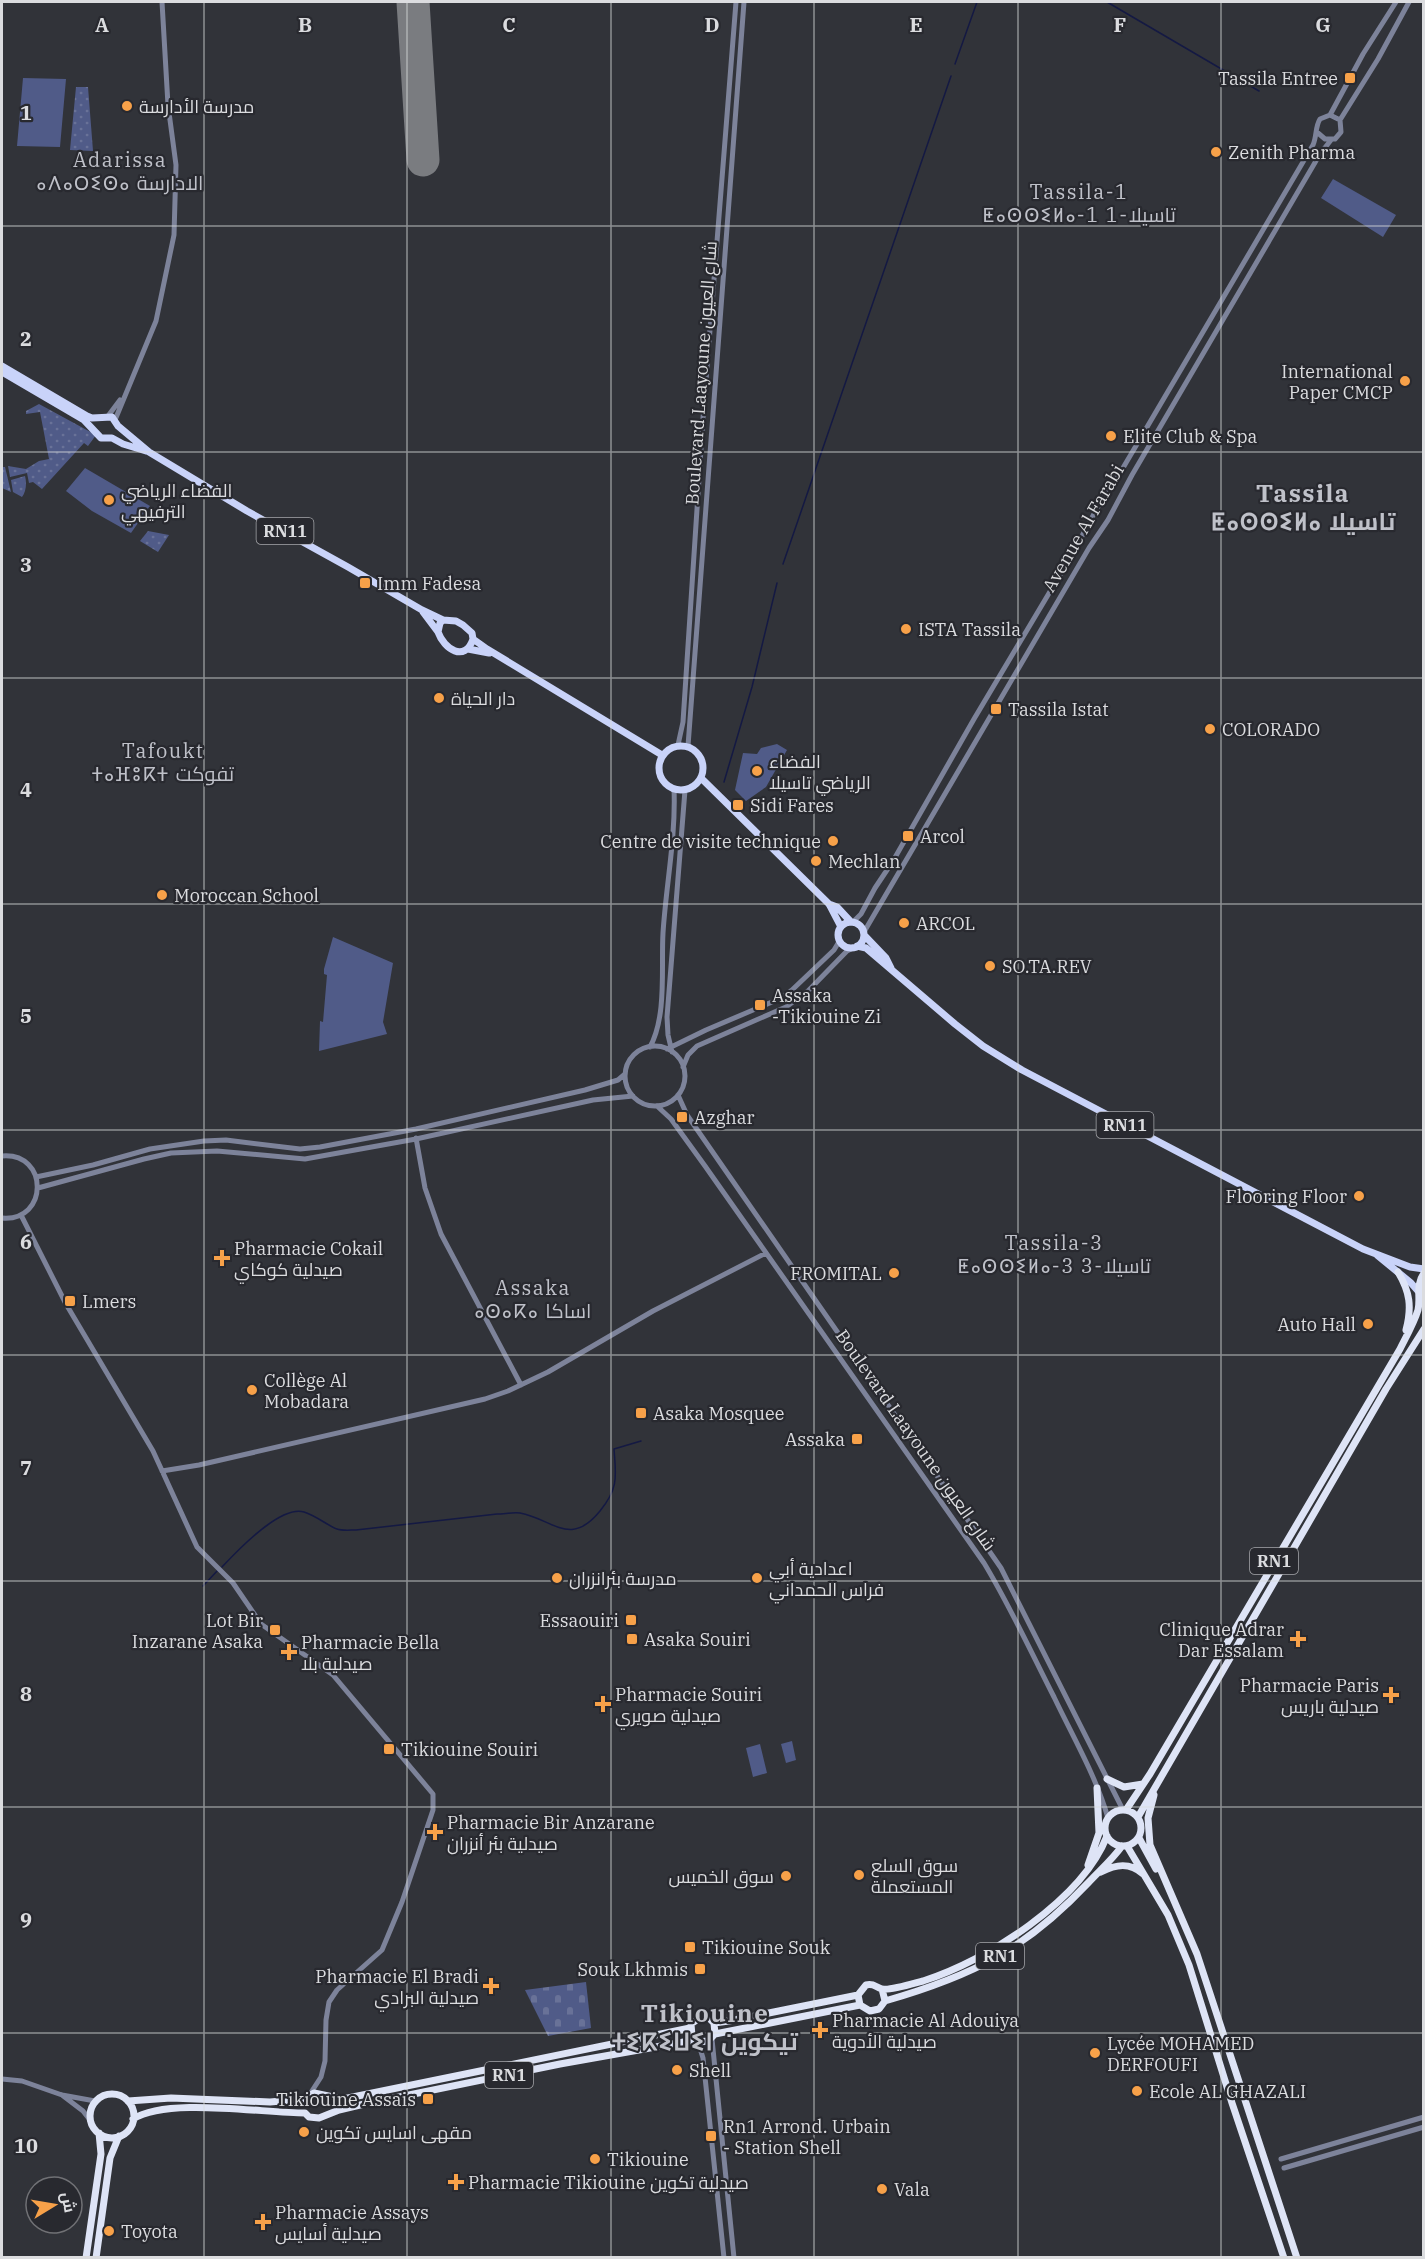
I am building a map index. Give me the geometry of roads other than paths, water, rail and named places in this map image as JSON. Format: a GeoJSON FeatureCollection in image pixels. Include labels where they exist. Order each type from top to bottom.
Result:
{"type":"FeatureCollection","features":[{"type":"Feature","properties":{"kind":"highway","name":"RN1"},"geometry":{"type":"LineString","coordinates":[[95,2101],[107,2094],[123,2097],[128,2101],[171,2098],[270,2102],[323,2096],[343,2099],[690,2028],[693,2021],[701,2017],[709,2018],[714,2023],[752,2018],[858,1995],[862,1988],[870,1984],[882,1989],[904,1986],[930,1978],[999,1946],[1038,1918],[1085,1873],[1099,1855],[1107,1836],[1105,1827],[1108,1818],[1117,1811],[1124,1810],[1143,1784],[1400,1349],[1417,1314],[1420,1297],[1418,1284],[1424,1271]]}},
{"type":"Feature","properties":{"kind":"highway"},"geometry":{"type":"LineString","coordinates":[[1398,1272],[1406,1286],[1410,1300],[1409,1318],[1400,1349]]}},
{"type":"Feature","properties":{"kind":"highway","name":"RN1"},"geometry":{"type":"LineString","coordinates":[[1138,1817],[1386,1389],[1424,1329]]}},
{"type":"Feature","properties":{"kind":"highway"},"geometry":{"type":"LineString","coordinates":[[1107,1779],[1124,1787],[1143,1784]]}},
{"type":"Feature","properties":{"kind":"highway"},"geometry":{"type":"LineString","coordinates":[[1158,1779],[1150,1807],[1148,1827],[1150,1845],[1197,1954],[1297,2258]]}},
{"type":"Feature","properties":{"kind":"highway"},"geometry":{"type":"LineString","coordinates":[[1085,1873],[1099,1833],[1097,1788]]}},
{"type":"Feature","properties":{"kind":"highway"},"geometry":{"type":"LineString","coordinates":[[1124,1810],[1138,1817],[1141,1824],[1139,1838],[1165,1881]]}},
{"type":"Feature","properties":{"kind":"highway"},"geometry":{"type":"LineString","coordinates":[[1107,1836],[1111,1841],[1124,1846],[1147,1878],[1178,1937],[1284,2258]]}},
{"type":"Feature","properties":{"kind":"highway","name":"RN1"},"geometry":{"type":"LineString","coordinates":[[96,2258],[110,2158],[119,2136],[126,2133],[133,2120],[140,2115],[172,2108],[305,2114],[314,2119],[383,2100],[641,2048],[696,2041],[706,2042],[713,2036],[860,2005],[866,2010],[873,2011],[881,2007],[885,2001],[950,1981],[1005,1953],[1048,1923],[1124,1846],[1139,1838]]}},
{"type":"Feature","properties":{"kind":"highway"},"geometry":{"type":"LineString","coordinates":[[1094,1877],[1112,1867],[1123,1865],[1140,1871],[1147,1878]]}},
{"type":"Feature","properties":{"kind":"highway"},"geometry":{"type":"LineString","coordinates":[[882,1989],[885,2001]]}},
{"type":"Feature","properties":{"kind":"highway"},"geometry":{"type":"LineString","coordinates":[[858,1995],[860,2005]]}},
{"type":"Feature","properties":{"kind":"highway"},"geometry":{"type":"LineString","coordinates":[[713,2036],[714,2023]]}},
{"type":"Feature","properties":{"kind":"highway"},"geometry":{"type":"LineString","coordinates":[[690,2028],[696,2041]]}},
{"type":"Feature","properties":{"kind":"highway"},"geometry":{"type":"LineString","coordinates":[[323,2096],[328,2103],[324,2115]]}},
{"type":"Feature","properties":{"kind":"highway"},"geometry":{"type":"LineString","coordinates":[[305,2114],[303,2109],[307,2097]]}},
{"type":"Feature","properties":{"kind":"highway"},"geometry":{"type":"LineString","coordinates":[[86,2258],[101,2154],[99,2133],[90,2120],[95,2101]]}},
{"type":"Feature","properties":{"kind":"highway"},"geometry":{"type":"LineString","coordinates":[[128,2101],[134,2113],[133,2120]]}},
{"type":"Feature","properties":{"kind":"highway"},"geometry":{"type":"LineString","coordinates":[[99,2133],[109,2137],[119,2136]]}},
{"type":"Feature","properties":{"kind":"main road","name":"RN11"},"geometry":{"type":"LineString","coordinates":[[2,366],[87,416],[92,418],[105,416],[117,423],[149,452],[247,511],[332,557],[422,610],[443,620],[456,621],[464,625],[472,633],[473,639],[493,653],[662,755]]}},
{"type":"Feature","properties":{"kind":"main road","name":"RN11"},"geometry":{"type":"LineString","coordinates":[[2,372],[84,420],[102,438],[112,438],[149,452]]}},
{"type":"Feature","properties":{"kind":"main road"},"geometry":{"type":"LineString","coordinates":[[96,430],[97,422],[105,416]]}},
{"type":"Feature","properties":{"kind":"main road"},"geometry":{"type":"LineString","coordinates":[[112,438],[117,433],[117,423]]}},
{"type":"Feature","properties":{"kind":"main road","name":"RN11"},"geometry":{"type":"LineString","coordinates":[[422,610],[446,645],[454,651],[468,649],[493,653]]}},
{"type":"Feature","properties":{"kind":"main road"},"geometry":{"type":"LineString","coordinates":[[438,632],[443,620]]}},
{"type":"Feature","properties":{"kind":"main road"},"geometry":{"type":"LineString","coordinates":[[468,649],[473,639]]}},
{"type":"Feature","properties":{"kind":"main road"},"geometry":{"type":"LineString","coordinates":[[678,745],[688,746],[700,756],[703,769],[701,778],[697,784],[685,790],[674,789],[661,778],[659,766],[662,755],[666,750],[678,745]]}},
{"type":"Feature","properties":{"kind":"main road","name":"RN11"},"geometry":{"type":"LineString","coordinates":[[701,778],[829,904],[841,927]]}},
{"type":"Feature","properties":{"kind":"main road","name":"RN11"},"geometry":{"type":"LineString","coordinates":[[829,904],[837,907],[852,922],[861,926],[891,968]]}},
{"type":"Feature","properties":{"kind":"main road"},"geometry":{"type":"LineString","coordinates":[[840,940],[838,934],[841,927],[852,922]]}},
{"type":"Feature","properties":{"kind":"main road"},"geometry":{"type":"LineString","coordinates":[[855,947],[862,941],[864,933]]}},
{"type":"Feature","properties":{"kind":"main road","name":"RN11"},"geometry":{"type":"LineString","coordinates":[[840,940],[845,946],[866,948],[983,1046],[1022,1070],[1377,1255],[1424,1271]]}},
{"type":"Feature","properties":{"kind":"main road","name":"RN11"},"geometry":{"type":"LineString","coordinates":[[1377,1255],[1398,1272],[1420,1297]]}},
{"type":"Feature","properties":{"kind":"street"},"geometry":{"type":"LineString","coordinates":[[117,423],[126,391],[156,321],[174,235],[176,165],[168,105],[162,2]]}},
{"type":"Feature","properties":{"kind":"street","name":"Boulevard Laayoune شارع العيون"},"geometry":{"type":"LineString","coordinates":[[678,745],[682,722],[702,428],[736,2]]}},
{"type":"Feature","properties":{"kind":"street","name":"Boulevard Laayoune شارع العيون"},"geometry":{"type":"LineString","coordinates":[[688,746],[744,2]]}},
{"type":"Feature","properties":{"kind":"street"},"geometry":{"type":"LineString","coordinates":[[1396,2],[1363,54],[1330,115],[1320,119],[1317,127],[1318,133],[1325,139],[1331,140],[1341,132],[1340,120],[1378,59],[1409,2]]}},
{"type":"Feature","properties":{"kind":"street"},"geometry":{"type":"LineString","coordinates":[[1330,115],[1340,120]]}},
{"type":"Feature","properties":{"kind":"street","name":"Avenue Al Farabi"},"geometry":{"type":"LineString","coordinates":[[852,922],[861,914],[893,861],[1070,558],[1107,490],[1120,472],[1318,133]]}},
{"type":"Feature","properties":{"kind":"street","name":"Avenue Al Farabi"},"geometry":{"type":"LineString","coordinates":[[864,933],[1092,543],[1108,520],[1314,163],[1331,140]]}},
{"type":"Feature","properties":{"kind":"street"},"geometry":{"type":"LineString","coordinates":[[105,416],[126,391]]}},
{"type":"Feature","properties":{"kind":"street"},"geometry":{"type":"LineString","coordinates":[[650,1047],[656,1035],[660,1017],[663,932],[672,843],[674,789]]}},
{"type":"Feature","properties":{"kind":"street"},"geometry":{"type":"LineString","coordinates":[[683,1067],[670,1049],[667,1017],[685,790]]}},
{"type":"Feature","properties":{"kind":"street"},"geometry":{"type":"LineString","coordinates":[[36,1177],[93,1165],[167,1145],[226,1140],[306,1149],[416,1129],[585,1090],[618,1080],[625,1074],[633,1056],[650,1047],[670,1049],[783,996],[834,950],[840,940]]}},
{"type":"Feature","properties":{"kind":"street"},"geometry":{"type":"LineString","coordinates":[[625,1074],[627,1086],[633,1096],[644,1104],[657,1106],[670,1103],[678,1095],[684,1081],[683,1067],[688,1055],[701,1044],[780,1011],[792,1003],[847,951],[855,947]]}},
{"type":"Feature","properties":{"kind":"street","name":"Boulevard Laayoune شارع العيون"},"geometry":{"type":"LineString","coordinates":[[678,1095],[687,1115],[1001,1568],[1124,1810]]}},
{"type":"Feature","properties":{"kind":"street"},"geometry":{"type":"LineString","coordinates":[[38,1188],[171,1153],[217,1151],[305,1159],[416,1139],[593,1100],[633,1096]]}},
{"type":"Feature","properties":{"kind":"street","name":"Boulevard Laayoune شارع العيون"},"geometry":{"type":"LineString","coordinates":[[657,1106],[671,1119],[990,1572],[1097,1788],[1108,1818]]}},
{"type":"Feature","properties":{"kind":"street"},"geometry":{"type":"LineString","coordinates":[[416,1129],[425,1188],[441,1234],[521,1385]]}},
{"type":"Feature","properties":{"kind":"street"},"geometry":{"type":"LineString","coordinates":[[2,1156],[23,1160],[31,1167],[38,1188],[32,1206],[21,1215],[2,1218]]}},
{"type":"Feature","properties":{"kind":"street"},"geometry":{"type":"LineString","coordinates":[[21,1215],[66,1304],[153,1451],[197,1547],[225,1574],[261,1624],[333,1675],[428,1786],[434,1798],[433,1810],[411,1876],[382,1950],[337,1990],[329,2002],[326,2020],[326,2056],[321,2077],[323,2096]]}},
{"type":"Feature","properties":{"kind":"street"},"geometry":{"type":"LineString","coordinates":[[162,1471],[199,1465],[485,1399],[521,1385],[614,1332],[766,1253]]}},
{"type":"Feature","properties":{"kind":"street"},"geometry":{"type":"LineString","coordinates":[[713,2036],[734,2258]]}},
{"type":"Feature","properties":{"kind":"street"},"geometry":{"type":"LineString","coordinates":[[696,2041],[703,2058],[724,2258]]}},
{"type":"Feature","properties":{"kind":"street"},"geometry":{"type":"LineString","coordinates":[[307,2097],[321,2077]]}},
{"type":"Feature","properties":{"kind":"street"},"geometry":{"type":"LineString","coordinates":[[2,2079],[22,2081],[62,2095],[95,2101]]}},
{"type":"Feature","properties":{"kind":"street"},"geometry":{"type":"LineString","coordinates":[[62,2095],[90,2120]]}},
{"type":"Feature","properties":{"kind":"street"},"geometry":{"type":"LineString","coordinates":[[1281,2159],[1424,2117]]}},
{"type":"Feature","properties":{"kind":"street"},"geometry":{"type":"LineString","coordinates":[[1284,2168],[1424,2127]]}},
{"type":"Feature","properties":{"kind":"waterway"},"geometry":{"type":"LineString","coordinates":[[955,64],[977,2]]}},
{"type":"Feature","properties":{"kind":"waterway"},"geometry":{"type":"LineString","coordinates":[[1107,2],[1259,91]]}},
{"type":"Feature","properties":{"kind":"waterway"},"geometry":{"type":"LineString","coordinates":[[783,564],[951,76]]}},
{"type":"Feature","properties":{"kind":"waterway"},"geometry":{"type":"LineString","coordinates":[[724,782],[752,687],[777,583]]}},
{"type":"Feature","properties":{"kind":"waterway"},"geometry":{"type":"LineString","coordinates":[[222,1567],[271,1522],[294,1512],[304,1512],[339,1530],[514,1513],[532,1516],[561,1528],[579,1528],[600,1511],[610,1495],[615,1482],[614,1449],[641,1441]]}},
{"type":"Feature","properties":{"kind":"waterway"},"geometry":{"type":"LineString","coordinates":[[203,1586],[218,1570]]}},
{"type":"Feature","properties":{"kind":"place","name":"Tassila Entree"},"geometry":{"type":"Point","coordinates":[1350,78]}},
{"type":"Feature","properties":{"kind":"place","name":"مدرسة الأدارسة"},"geometry":{"type":"Point","coordinates":[127,106]}},
{"type":"Feature","properties":{"kind":"place","name":"Zenith Pharma"},"geometry":{"type":"Point","coordinates":[1216,152]}},
{"type":"Feature","properties":{"kind":"place","name":"International Paper CMCP"},"geometry":{"type":"Point","coordinates":[1405,381]}},
{"type":"Feature","properties":{"kind":"place","name":"Elite Club & Spa"},"geometry":{"type":"Point","coordinates":[1111,436]}},
{"type":"Feature","properties":{"kind":"place","name":"الفضاء الرياضي الترفيهي"},"geometry":{"type":"Point","coordinates":[109,500]}},
{"type":"Feature","properties":{"kind":"place","name":"Imm Fadesa"},"geometry":{"type":"Point","coordinates":[365,583]}},
{"type":"Feature","properties":{"kind":"place","name":"ISTA Tassila"},"geometry":{"type":"Point","coordinates":[906,629]}},
{"type":"Feature","properties":{"kind":"place","name":"دار الحياة"},"geometry":{"type":"Point","coordinates":[439,698]}},
{"type":"Feature","properties":{"kind":"place","name":"Tassila Istat"},"geometry":{"type":"Point","coordinates":[996,709]}},
{"type":"Feature","properties":{"kind":"place","name":"COLORADO"},"geometry":{"type":"Point","coordinates":[1210,729]}},
{"type":"Feature","properties":{"kind":"place","name":"الفضاء الرياضي تاسيلا"},"geometry":{"type":"Point","coordinates":[757,771]}},
{"type":"Feature","properties":{"kind":"place","name":"Sidi Fares"},"geometry":{"type":"Point","coordinates":[738,805]}},
{"type":"Feature","properties":{"kind":"place","name":"Arcol"},"geometry":{"type":"Point","coordinates":[908,836]}},
{"type":"Feature","properties":{"kind":"place","name":"Centre de visite technique"},"geometry":{"type":"Point","coordinates":[833,841]}},
{"type":"Feature","properties":{"kind":"place","name":"Mechlan"},"geometry":{"type":"Point","coordinates":[816,861]}},
{"type":"Feature","properties":{"kind":"place","name":"Moroccan School"},"geometry":{"type":"Point","coordinates":[162,895]}},
{"type":"Feature","properties":{"kind":"place","name":"ARCOL"},"geometry":{"type":"Point","coordinates":[904,923]}},
{"type":"Feature","properties":{"kind":"place","name":"SO.TA.REV"},"geometry":{"type":"Point","coordinates":[990,966]}},
{"type":"Feature","properties":{"kind":"place","name":"Assaka -Tikiouine Zi"},"geometry":{"type":"Point","coordinates":[760,1005]}},
{"type":"Feature","properties":{"kind":"place","name":"Azghar"},"geometry":{"type":"Point","coordinates":[682,1117]}},
{"type":"Feature","properties":{"kind":"place","name":"Flooring Floor"},"geometry":{"type":"Point","coordinates":[1359,1196]}},
{"type":"Feature","properties":{"kind":"place","name":"Pharmacie Cokail صيدلية كوكاي"},"geometry":{"type":"Point","coordinates":[222,1258]}},
{"type":"Feature","properties":{"kind":"place","name":"FROMITAL"},"geometry":{"type":"Point","coordinates":[894,1273]}},
{"type":"Feature","properties":{"kind":"place","name":"Lmers"},"geometry":{"type":"Point","coordinates":[70,1301]}},
{"type":"Feature","properties":{"kind":"place","name":"Auto Hall"},"geometry":{"type":"Point","coordinates":[1368,1324]}},
{"type":"Feature","properties":{"kind":"place","name":"Collège Al Mobadara"},"geometry":{"type":"Point","coordinates":[252,1390]}},
{"type":"Feature","properties":{"kind":"place","name":"Asaka Mosquee"},"geometry":{"type":"Point","coordinates":[641,1413]}},
{"type":"Feature","properties":{"kind":"place","name":"Assaka"},"geometry":{"type":"Point","coordinates":[857,1439]}},
{"type":"Feature","properties":{"kind":"place","name":"مدرسة بئرانزران"},"geometry":{"type":"Point","coordinates":[557,1578]}},
{"type":"Feature","properties":{"kind":"place","name":"اعدادية أبي فراس الحمداني"},"geometry":{"type":"Point","coordinates":[757,1578]}},
{"type":"Feature","properties":{"kind":"place","name":"Essaouiri"},"geometry":{"type":"Point","coordinates":[631,1620]}},
{"type":"Feature","properties":{"kind":"place","name":"Lot Bir Inzarane Asaka"},"geometry":{"type":"Point","coordinates":[275,1630]}},
{"type":"Feature","properties":{"kind":"place","name":"Asaka Souiri"},"geometry":{"type":"Point","coordinates":[632,1639]}},
{"type":"Feature","properties":{"kind":"place","name":"Clinique Adrar Dar Essalam"},"geometry":{"type":"Point","coordinates":[1298,1639]}},
{"type":"Feature","properties":{"kind":"place","name":"Pharmacie Bella صيدلية بلا"},"geometry":{"type":"Point","coordinates":[289,1652]}},
{"type":"Feature","properties":{"kind":"place","name":"Pharmacie Paris صيدلية باريس"},"geometry":{"type":"Point","coordinates":[1391,1695]}},
{"type":"Feature","properties":{"kind":"place","name":"Pharmacie Souiri صيدلية صويري"},"geometry":{"type":"Point","coordinates":[603,1704]}},
{"type":"Feature","properties":{"kind":"place","name":"Tikiouine Souiri"},"geometry":{"type":"Point","coordinates":[389,1749]}},
{"type":"Feature","properties":{"kind":"place","name":"Pharmacie Bir Anzarane صيدلية بئر أنزران"},"geometry":{"type":"Point","coordinates":[435,1832]}},
{"type":"Feature","properties":{"kind":"place","name":"سوق السلع المستعملة"},"geometry":{"type":"Point","coordinates":[859,1875]}},
{"type":"Feature","properties":{"kind":"place","name":"سوق الخميس"},"geometry":{"type":"Point","coordinates":[786,1876]}},
{"type":"Feature","properties":{"kind":"place","name":"Tikiouine Souk"},"geometry":{"type":"Point","coordinates":[690,1947]}},
{"type":"Feature","properties":{"kind":"place","name":"Souk Lkhmis"},"geometry":{"type":"Point","coordinates":[700,1969]}},
{"type":"Feature","properties":{"kind":"place","name":"Pharmacie El Bradi صيدلية البرادي"},"geometry":{"type":"Point","coordinates":[491,1986]}},
{"type":"Feature","properties":{"kind":"place","name":"Pharmacie Al Adouiya صيدلية الأدوية"},"geometry":{"type":"Point","coordinates":[820,2030]}},
{"type":"Feature","properties":{"kind":"place","name":"Lycée MOHAMED DERFOUFI"},"geometry":{"type":"Point","coordinates":[1095,2053]}},
{"type":"Feature","properties":{"kind":"place","name":"Shell"},"geometry":{"type":"Point","coordinates":[677,2070]}},
{"type":"Feature","properties":{"kind":"place","name":"Ecole AL GHAZALI"},"geometry":{"type":"Point","coordinates":[1137,2091]}},
{"type":"Feature","properties":{"kind":"place","name":"Tikiouine Assais"},"geometry":{"type":"Point","coordinates":[428,2099]}},
{"type":"Feature","properties":{"kind":"place","name":"مقهى اسايس تكوين"},"geometry":{"type":"Point","coordinates":[304,2132]}},
{"type":"Feature","properties":{"kind":"place","name":"Rn1 Arrond. Urbain - Station Shell"},"geometry":{"type":"Point","coordinates":[711,2136]}},
{"type":"Feature","properties":{"kind":"place","name":"Tikiouine"},"geometry":{"type":"Point","coordinates":[595,2159]}},
{"type":"Feature","properties":{"kind":"place","name":"Pharmacie Tikiouine صيدلية تكوين"},"geometry":{"type":"Point","coordinates":[456,2182]}},
{"type":"Feature","properties":{"kind":"place","name":"Vala"},"geometry":{"type":"Point","coordinates":[882,2189]}},
{"type":"Feature","properties":{"kind":"place","name":"Pharmacie Assays صيدلية أسايس"},"geometry":{"type":"Point","coordinates":[263,2222]}},
{"type":"Feature","properties":{"kind":"place","name":"Toyota"},"geometry":{"type":"Point","coordinates":[109,2231]}},
{"type":"Feature","properties":{"kind":"district","name":"Adarissa ⴰⴷⴰⵔⵉⵙⴰ الادارسة"},"geometry":{"type":"Point","coordinates":[120,170]}},
{"type":"Feature","properties":{"kind":"district","name":"Tassila-1 ⵟⴰⵙⵙⵉⵍⴰ-1 1-تاسيلا"},"geometry":{"type":"Point","coordinates":[1079,202]}},
{"type":"Feature","properties":{"kind":"district","name":"Tassila ⵟⴰⵙⵙⵉⵍⴰ تاسيلا"},"geometry":{"type":"Point","coordinates":[1303,507]}},
{"type":"Feature","properties":{"kind":"district","name":"Tafoukt ⵜⴰⴼⵓⴽⵜ تفوكت"},"geometry":{"type":"Point","coordinates":[163,762]}},
{"type":"Feature","properties":{"kind":"district","name":"Tassila-3 ⵟⴰⵙⵙⵉⵍⴰ-3 3-تاسيلا"},"geometry":{"type":"Point","coordinates":[1054,1254]}},
{"type":"Feature","properties":{"kind":"district","name":"Assaka ⴰⵙⴰⴽⴰ اساكا"},"geometry":{"type":"Point","coordinates":[533,1298]}},
{"type":"Feature","properties":{"kind":"district","name":"Tikiouine ⵜⵉⴽⵉⵡⵉⵏ تيكوين"},"geometry":{"type":"Point","coordinates":[705,2027]}}]}
